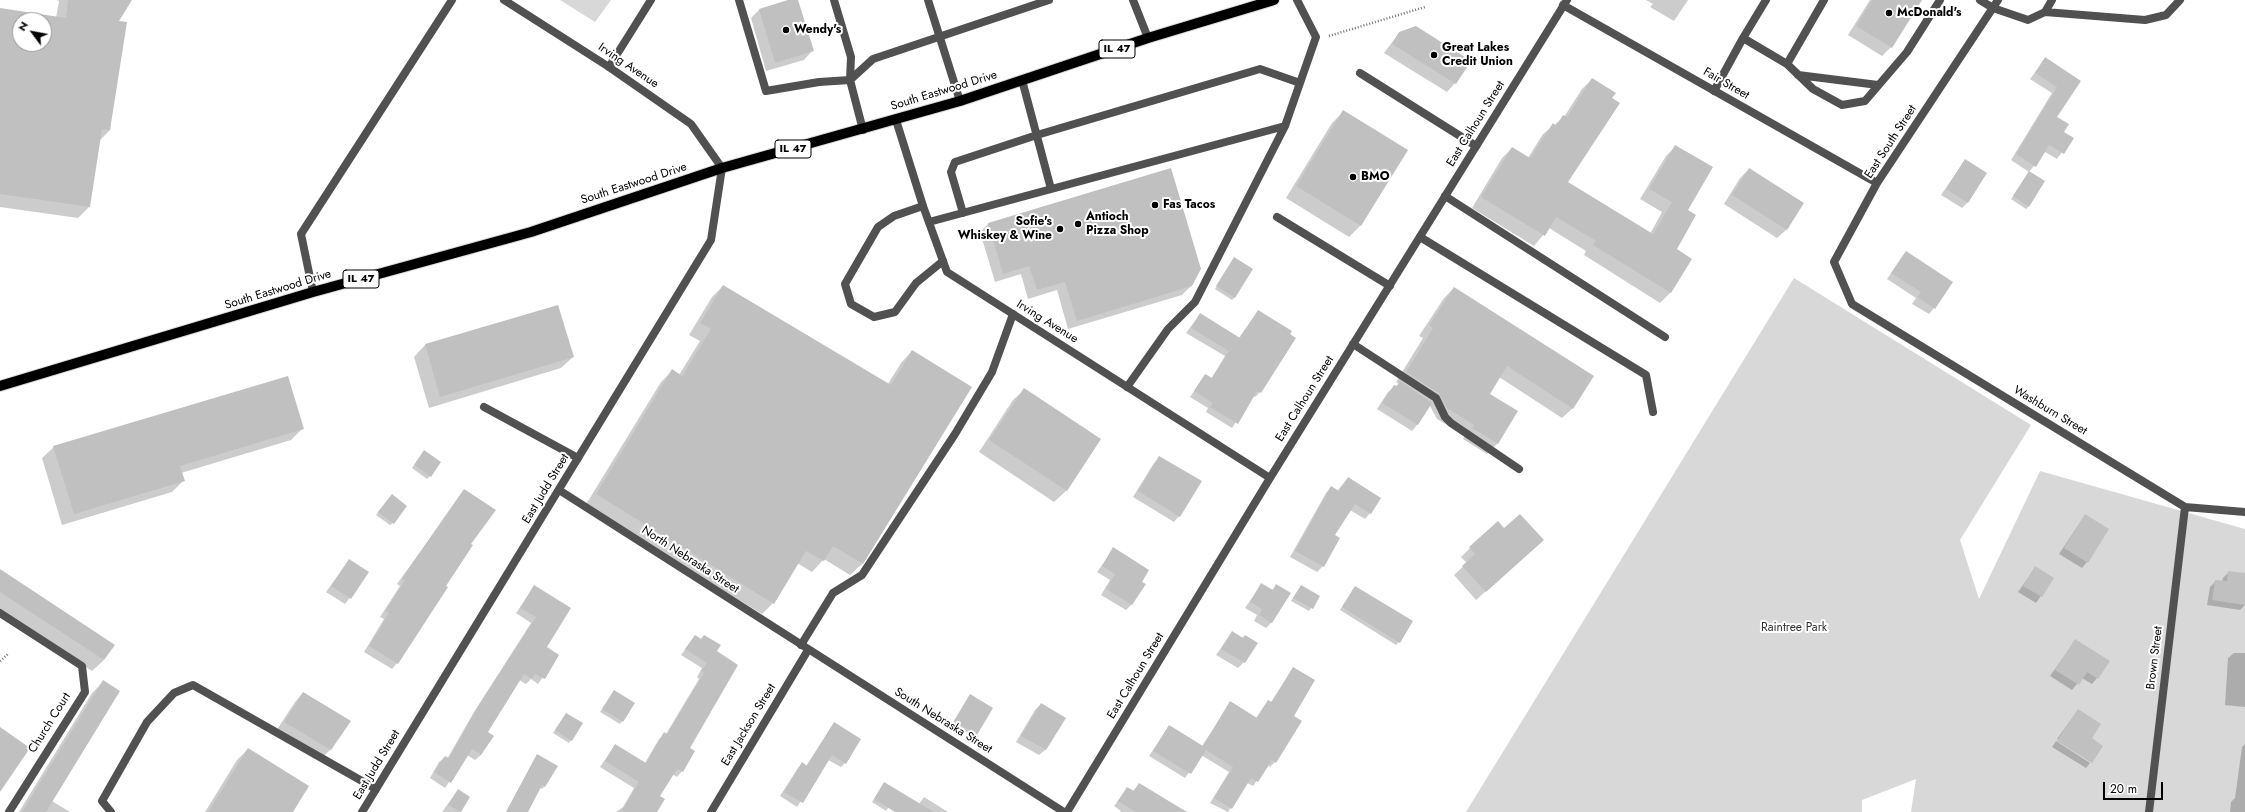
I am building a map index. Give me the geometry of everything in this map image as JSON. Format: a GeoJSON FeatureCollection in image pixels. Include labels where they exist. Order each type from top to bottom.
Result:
{"type":"FeatureCollection","features":[{"type":"Feature","properties":{"kind":"main road","name":"South Eastwood Drive"},"geometry":{"type":"LineString","coordinates":[[0,386],[313,292],[531,232],[722,168],[960,102],[1148,38],[1274,0]]}},
{"type":"Feature","properties":{"kind":"street"},"geometry":{"type":"LineString","coordinates":[[313,292],[302,234],[452,0]]}},
{"type":"Feature","properties":{"kind":"street","name":"Irving Avenue"},"geometry":{"type":"LineString","coordinates":[[504,0],[609,67],[691,124],[722,168]]}},
{"type":"Feature","properties":{"kind":"street"},"geometry":{"type":"LineString","coordinates":[[609,67],[651,0]]}},
{"type":"Feature","properties":{"kind":"street"},"geometry":{"type":"LineString","coordinates":[[739,0],[766,92],[819,82],[850,80],[873,59],[1049,0]]}},
{"type":"Feature","properties":{"kind":"street"},"geometry":{"type":"LineString","coordinates":[[834,0],[851,57],[850,80],[863,130]]}},
{"type":"Feature","properties":{"kind":"street"},"geometry":{"type":"LineString","coordinates":[[928,0],[960,102]]}},
{"type":"Feature","properties":{"kind":"street"},"geometry":{"type":"LineString","coordinates":[[1133,0],[1148,38]]}},
{"type":"Feature","properties":{"kind":"street"},"geometry":{"type":"LineString","coordinates":[[1127,387],[1168,329],[1195,302],[1284,126],[1316,37],[1297,0]]}},
{"type":"Feature","properties":{"kind":"street"},"geometry":{"type":"LineString","coordinates":[[1714,90],[1766,0]]}},
{"type":"Feature","properties":{"kind":"street"},"geometry":{"type":"LineString","coordinates":[[1787,64],[1824,0]]}},
{"type":"Feature","properties":{"kind":"street"},"geometry":{"type":"LineString","coordinates":[[1743,38],[1787,64],[1813,89],[1842,105],[1865,101],[1907,52],[1940,0]]}},
{"type":"Feature","properties":{"kind":"street"},"geometry":{"type":"LineString","coordinates":[[1980,0],[1993,8],[2028,20],[2045,12],[2145,20],[2166,15],[2180,0]]}},
{"type":"Feature","properties":{"kind":"street","name":"East South Street"},"geometry":{"type":"LineString","coordinates":[[1852,304],[1834,262],[1878,183],[1998,0]]}},
{"type":"Feature","properties":{"kind":"street"},"geometry":{"type":"LineString","coordinates":[[2045,12],[2052,0]]}},
{"type":"Feature","properties":{"kind":"street","name":"Fair Street"},"geometry":{"type":"LineString","coordinates":[[1564,2],[1714,90],[1878,183]]}},
{"type":"Feature","properties":{"kind":"street","name":"East Calhoun Street"},"geometry":{"type":"LineString","coordinates":[[1066,812],[1564,2]]}},
{"type":"Feature","properties":{"kind":"street"},"geometry":{"type":"LineString","coordinates":[[963,213],[951,172],[955,162],[1037,135],[1260,70],[1300,83]]}},
{"type":"Feature","properties":{"kind":"street"},"geometry":{"type":"LineString","coordinates":[[1360,73],[1476,146]]}},
{"type":"Feature","properties":{"kind":"street"},"geometry":{"type":"LineString","coordinates":[[1798,75],[1878,85]]}},
{"type":"Feature","properties":{"kind":"street"},"geometry":{"type":"LineString","coordinates":[[1022,80],[1051,189]]}},
{"type":"Feature","properties":{"kind":"street","name":"Irving Avenue"},"geometry":{"type":"LineString","coordinates":[[896,120],[923,206],[947,272],[1270,478]]}},
{"type":"Feature","properties":{"kind":"street"},"geometry":{"type":"LineString","coordinates":[[929,222],[1284,126]]}},
{"type":"Feature","properties":{"kind":"street","name":"East Judd Street"},"geometry":{"type":"LineString","coordinates":[[362,812],[711,240],[722,168]]}},
{"type":"Feature","properties":{"kind":"street"},"geometry":{"type":"LineString","coordinates":[[1445,196],[1665,337]]}},
{"type":"Feature","properties":{"kind":"street"},"geometry":{"type":"LineString","coordinates":[[923,206],[894,216],[878,227],[845,284],[851,304],[874,317],[895,312],[916,283],[943,261]]}},
{"type":"Feature","properties":{"kind":"street"},"geometry":{"type":"LineString","coordinates":[[1277,217],[1390,286]]}},
{"type":"Feature","properties":{"kind":"street"},"geometry":{"type":"LineString","coordinates":[[1420,237],[1646,375],[1653,412]]}},
{"type":"Feature","properties":{"kind":"street","name":"Washburn Street"},"geometry":{"type":"LineString","coordinates":[[1852,304],[2185,507],[2245,512]]}},
{"type":"Feature","properties":{"kind":"street"},"geometry":{"type":"LineString","coordinates":[[800,645],[833,593],[862,575],[955,434],[992,372],[1013,314]]}},
{"type":"Feature","properties":{"kind":"street"},"geometry":{"type":"LineString","coordinates":[[1353,344],[1436,398],[1445,416],[1451,423],[1519,469]]}},
{"type":"Feature","properties":{"kind":"street"},"geometry":{"type":"LineString","coordinates":[[484,407],[578,458]]}},
{"type":"Feature","properties":{"kind":"street","name":"North Nebraska Street"},"geometry":{"type":"LineString","coordinates":[[559,490],[808,650]]}},
{"type":"Feature","properties":{"kind":"street","name":"Brown Street"},"geometry":{"type":"LineString","coordinates":[[2149,812],[2185,507]]}},
{"type":"Feature","properties":{"kind":"street","name":"Church Court"},"geometry":{"type":"LineString","coordinates":[[0,613],[82,666],[85,692],[9,812]]}},
{"type":"Feature","properties":{"kind":"street","name":"South Nebraska Street"},"geometry":{"type":"LineString","coordinates":[[808,650],[1066,812]]}},
{"type":"Feature","properties":{"kind":"street","name":"East Jackson Street"},"geometry":{"type":"LineString","coordinates":[[710,812],[808,650]]}},
{"type":"Feature","properties":{"kind":"street"},"geometry":{"type":"LineString","coordinates":[[112,812],[102,801],[147,722],[174,693],[193,685],[376,789]]}},
{"type":"Feature","properties":{"kind":"path"},"geometry":{"type":"LineString","coordinates":[[1315,40],[1424,7]]}},
{"type":"Feature","properties":{"kind":"path"},"geometry":{"type":"LineString","coordinates":[[0,661],[8,654]]}},
{"type":"Feature","properties":{"kind":"green space"},"geometry":{"type":"Polygon","coordinates":[[[560,0],[611,0],[595,22],[560,0]]]}},
{"type":"Feature","properties":{"kind":"green space","name":"Raintree Park"},"geometry":{"type":"Polygon","coordinates":[[[1794,278],[2031,425],[1960,540],[1979,599],[2040,471],[2245,529],[2245,812],[1911,812],[1916,779],[1862,800],[1862,812],[1466,812],[1794,278]]]}},
{"type":"Feature","properties":{"kind":"building"},"geometry":{"type":"Polygon","coordinates":[[[68,0],[132,0],[119,21],[127,22],[110,130],[102,129],[90,207],[0,194],[0,8],[26,12],[12,12],[12,52],[52,52],[52,16],[66,18],[68,0]]]}},
{"type":"Feature","properties":{"kind":"building","name":"Wendy's"},"geometry":{"type":"Polygon","coordinates":[[[788,0],[798,0],[814,51],[775,63],[759,9],[788,0]]]}},
{"type":"Feature","properties":{"kind":"building","name":"McDonald's"},"geometry":{"type":"Polygon","coordinates":[[[1872,0],[1922,0],[1892,48],[1856,26],[1872,0]]]}},
{"type":"Feature","properties":{"kind":"building"},"geometry":{"type":"Polygon","coordinates":[[[1416,26],[1471,61],[1456,84],[1392,44],[1399,32],[1416,26]]]}},
{"type":"Feature","properties":{"kind":"building"},"geometry":{"type":"Polygon","coordinates":[[[2045,57],[2081,81],[2057,117],[2069,124],[2064,132],[2074,138],[2064,154],[2049,145],[2036,167],[2016,154],[2057,87],[2035,73],[2045,57]]]}},
{"type":"Feature","properties":{"kind":"building"},"geometry":{"type":"Polygon","coordinates":[[[1592,78],[1616,93],[1612,98],[1620,103],[1568,182],[1653,234],[1672,202],[1649,189],[1675,145],[1713,167],[1688,210],[1696,215],[1677,249],[1692,259],[1671,293],[1593,245],[1596,241],[1556,217],[1545,236],[1481,197],[1512,147],[1530,158],[1553,123],[1556,126],[1563,115],[1567,117],[1592,78]]]}},
{"type":"Feature","properties":{"kind":"building"},"geometry":{"type":"Polygon","coordinates":[[[1343,110],[1408,150],[1361,226],[1296,186],[1343,110]]]}},
{"type":"Feature","properties":{"kind":"building"},"geometry":{"type":"Polygon","coordinates":[[[1965,159],[1987,173],[1968,203],[1946,189],[1965,159]]]}},
{"type":"Feature","properties":{"kind":"building"},"geometry":{"type":"Polygon","coordinates":[[[1171,168],[1201,269],[1192,286],[1077,321],[1065,282],[1037,290],[1029,266],[1003,274],[988,223],[1171,168]]]}},
{"type":"Feature","properties":{"kind":"building"},"geometry":{"type":"Polygon","coordinates":[[[1749,168],[1804,203],[1787,230],[1732,195],[1749,168]]]}},
{"type":"Feature","properties":{"kind":"building"},"geometry":{"type":"Polygon","coordinates":[[[2029,171],[2045,181],[2029,207],[2013,196],[2029,171]]]}},
{"type":"Feature","properties":{"kind":"building"},"geometry":{"type":"Polygon","coordinates":[[[1906,251],[1953,282],[1935,309],[1917,297],[1921,292],[1891,273],[1906,251]]]}},
{"type":"Feature","properties":{"kind":"building"},"geometry":{"type":"Polygon","coordinates":[[[1234,257],[1253,269],[1235,298],[1216,286],[1234,257]]]}},
{"type":"Feature","properties":{"kind":"building"},"geometry":{"type":"Polygon","coordinates":[[[723,285],[891,385],[912,350],[972,387],[863,564],[833,546],[824,561],[806,551],[774,604],[596,494],[672,369],[682,376],[711,329],[700,323],[723,285]]]}},
{"type":"Feature","properties":{"kind":"building"},"geometry":{"type":"Polygon","coordinates":[[[1454,287],[1594,376],[1573,409],[1507,366],[1490,394],[1518,411],[1498,444],[1472,428],[1474,425],[1447,408],[1439,393],[1406,372],[1433,328],[1429,325],[1454,287]]]}},
{"type":"Feature","properties":{"kind":"building"},"geometry":{"type":"Polygon","coordinates":[[[558,305],[574,357],[440,397],[425,344],[558,305]]]}},
{"type":"Feature","properties":{"kind":"building"},"geometry":{"type":"Polygon","coordinates":[[[1258,310],[1292,331],[1290,334],[1296,338],[1261,393],[1257,391],[1238,424],[1210,407],[1213,403],[1194,391],[1205,374],[1212,378],[1229,351],[1191,328],[1200,313],[1240,338],[1258,310]]]}},
{"type":"Feature","properties":{"kind":"building"},"geometry":{"type":"Polygon","coordinates":[[[288,376],[304,429],[180,466],[185,481],[74,514],[53,446],[288,376]]]}},
{"type":"Feature","properties":{"kind":"building"},"geometry":{"type":"Polygon","coordinates":[[[1400,381],[1432,403],[1418,425],[1382,403],[1394,385],[1397,386],[1400,381]]]}},
{"type":"Feature","properties":{"kind":"building"},"geometry":{"type":"Polygon","coordinates":[[[1024,388],[1101,439],[1067,491],[989,440],[1024,388]]]}},
{"type":"Feature","properties":{"kind":"building"},"geometry":{"type":"Polygon","coordinates":[[[424,450],[441,462],[431,477],[414,465],[424,450]]]}},
{"type":"Feature","properties":{"kind":"building"},"geometry":{"type":"Polygon","coordinates":[[[1159,456],[1202,481],[1180,517],[1138,491],[1159,456]]]}},
{"type":"Feature","properties":{"kind":"building"},"geometry":{"type":"Polygon","coordinates":[[[1348,477],[1381,498],[1371,514],[1355,504],[1335,535],[1340,538],[1324,567],[1295,551],[1331,486],[1339,491],[1348,477]]]}},
{"type":"Feature","properties":{"kind":"building"},"geometry":{"type":"Polygon","coordinates":[[[464,489],[496,510],[471,544],[473,545],[446,586],[448,587],[398,664],[369,646],[389,613],[385,611],[405,580],[402,578],[464,489]]]}},
{"type":"Feature","properties":{"kind":"building"},"geometry":{"type":"Polygon","coordinates":[[[392,494],[407,506],[394,524],[378,512],[392,494]]]}},
{"type":"Feature","properties":{"kind":"building"},"geometry":{"type":"Polygon","coordinates":[[[1520,514],[1544,540],[1486,592],[1462,566],[1475,554],[1469,547],[1498,521],[1504,528],[1520,514]]]}},
{"type":"Feature","properties":{"kind":"building"},"geometry":{"type":"Polygon","coordinates":[[[2085,514],[2109,529],[2088,563],[2064,548],[2085,514]]]}},
{"type":"Feature","properties":{"kind":"building"},"geometry":{"type":"Polygon","coordinates":[[[1113,547],[1149,570],[1142,582],[1146,584],[1132,605],[1106,589],[1115,574],[1102,566],[1113,547]]]}},
{"type":"Feature","properties":{"kind":"building"},"geometry":{"type":"Polygon","coordinates":[[[349,559],[369,572],[351,599],[331,586],[349,559]]]}},
{"type":"Feature","properties":{"kind":"building"},"geometry":{"type":"Polygon","coordinates":[[[2035,566],[2054,578],[2042,597],[2023,586],[2035,566]]]}},
{"type":"Feature","properties":{"kind":"building"},"geometry":{"type":"Polygon","coordinates":[[[0,569],[115,645],[104,660],[0,592],[0,569]]]}},
{"type":"Feature","properties":{"kind":"building"},"geometry":{"type":"Polygon","coordinates":[[[2228,571],[2245,573],[2245,605],[2212,600],[2215,580],[2227,581],[2228,571]]]}},
{"type":"Feature","properties":{"kind":"building"},"geometry":{"type":"Polygon","coordinates":[[[1261,583],[1273,590],[1276,584],[1291,593],[1272,623],[1259,615],[1262,609],[1250,602],[1261,583]]]}},
{"type":"Feature","properties":{"kind":"building"},"geometry":{"type":"Polygon","coordinates":[[[534,585],[571,608],[547,647],[559,655],[545,679],[535,674],[532,679],[524,674],[488,732],[494,736],[481,755],[472,749],[451,783],[434,772],[445,756],[449,758],[479,705],[536,617],[520,608],[534,585]]]}},
{"type":"Feature","properties":{"kind":"building"},"geometry":{"type":"Polygon","coordinates":[[[1301,585],[1320,596],[1313,609],[1293,598],[1301,585]]]}},
{"type":"Feature","properties":{"kind":"building"},"geometry":{"type":"Polygon","coordinates":[[[1355,586],[1413,621],[1400,643],[1342,607],[1355,586]]]}},
{"type":"Feature","properties":{"kind":"building"},"geometry":{"type":"Polygon","coordinates":[[[1232,631],[1243,638],[1245,635],[1258,643],[1245,663],[1221,649],[1232,631]]]}},
{"type":"Feature","properties":{"kind":"building"},"geometry":{"type":"Polygon","coordinates":[[[695,635],[701,639],[704,635],[721,645],[717,651],[738,665],[690,748],[695,751],[683,772],[677,769],[660,796],[665,799],[657,812],[621,812],[639,782],[605,761],[615,744],[646,763],[664,732],[667,734],[704,673],[701,671],[707,663],[685,649],[695,635]]]}},
{"type":"Feature","properties":{"kind":"building"},"geometry":{"type":"Polygon","coordinates":[[[2075,639],[2110,661],[2098,679],[2087,672],[2079,685],[2055,670],[2075,639]]]}},
{"type":"Feature","properties":{"kind":"building"},"geometry":{"type":"Polygon","coordinates":[[[1293,667],[1315,680],[1294,716],[1302,721],[1276,763],[1272,760],[1258,782],[1251,778],[1232,809],[1214,798],[1233,767],[1206,750],[1191,774],[1153,751],[1169,725],[1203,746],[1230,701],[1257,718],[1268,700],[1272,702],[1293,667]]]}},
{"type":"Feature","properties":{"kind":"building"},"geometry":{"type":"Polygon","coordinates":[[[103,680],[120,691],[46,812],[22,812],[103,680]]]}},
{"type":"Feature","properties":{"kind":"building"},"geometry":{"type":"Polygon","coordinates":[[[614,690],[635,703],[623,722],[602,709],[614,690]]]}},
{"type":"Feature","properties":{"kind":"building"},"geometry":{"type":"Polygon","coordinates":[[[303,692],[351,721],[331,750],[284,722],[303,692]]]}},
{"type":"Feature","properties":{"kind":"building"},"geometry":{"type":"Polygon","coordinates":[[[970,694],[993,708],[977,735],[954,721],[970,694]]]}},
{"type":"Feature","properties":{"kind":"building"},"geometry":{"type":"Polygon","coordinates":[[[1041,703],[1066,718],[1046,750],[1021,736],[1041,703]]]}},
{"type":"Feature","properties":{"kind":"building"},"geometry":{"type":"Polygon","coordinates":[[[2078,709],[2101,724],[2092,738],[2103,746],[2092,763],[2057,741],[2078,709]]]}},
{"type":"Feature","properties":{"kind":"building"},"geometry":{"type":"Polygon","coordinates":[[[566,713],[583,723],[572,741],[555,730],[566,713]]]}},
{"type":"Feature","properties":{"kind":"building"},"geometry":{"type":"Polygon","coordinates":[[[834,722],[861,739],[846,764],[832,755],[803,803],[784,792],[802,762],[807,766],[834,722]]]}},
{"type":"Feature","properties":{"kind":"building"},"geometry":{"type":"Polygon","coordinates":[[[0,727],[30,748],[0,792],[0,727]]]}},
{"type":"Feature","properties":{"kind":"building"},"geometry":{"type":"Polygon","coordinates":[[[248,748],[309,786],[293,812],[208,812],[248,748]]]}},
{"type":"Feature","properties":{"kind":"building"},"geometry":{"type":"Polygon","coordinates":[[[537,754],[558,766],[545,787],[542,785],[528,812],[506,812],[537,754]]]}},
{"type":"Feature","properties":{"kind":"building"},"geometry":{"type":"Polygon","coordinates":[[[884,782],[934,812],[895,812],[874,799],[884,782]]]}},
{"type":"Feature","properties":{"kind":"building"},"geometry":{"type":"Polygon","coordinates":[[[1139,783],[1187,812],[1136,812],[1118,801],[1127,787],[1134,791],[1139,783]]]}},
{"type":"Feature","properties":{"kind":"building"},"geometry":{"type":"Polygon","coordinates":[[[458,789],[470,797],[461,812],[448,805],[458,789]]]}},
{"type":"Feature","properties":{"kind":"place","name":"McDonald's"},"geometry":{"type":"Point","coordinates":[1889,13]}},
{"type":"Feature","properties":{"kind":"place","name":"Wendy's"},"geometry":{"type":"Point","coordinates":[786,30]}},
{"type":"Feature","properties":{"kind":"place","name":"Great Lakes Credit Union"},"geometry":{"type":"Point","coordinates":[1434,55]}},
{"type":"Feature","properties":{"kind":"place","name":"BMO"},"geometry":{"type":"Point","coordinates":[1353,177]}},
{"type":"Feature","properties":{"kind":"place","name":"Fas Tacos"},"geometry":{"type":"Point","coordinates":[1155,205]}},
{"type":"Feature","properties":{"kind":"place","name":"Antioch Pizza Shop"},"geometry":{"type":"Point","coordinates":[1078,224]}},
{"type":"Feature","properties":{"kind":"place","name":"Sofie's Whiskey & Wine"},"geometry":{"type":"Point","coordinates":[1060,229]}}]}
